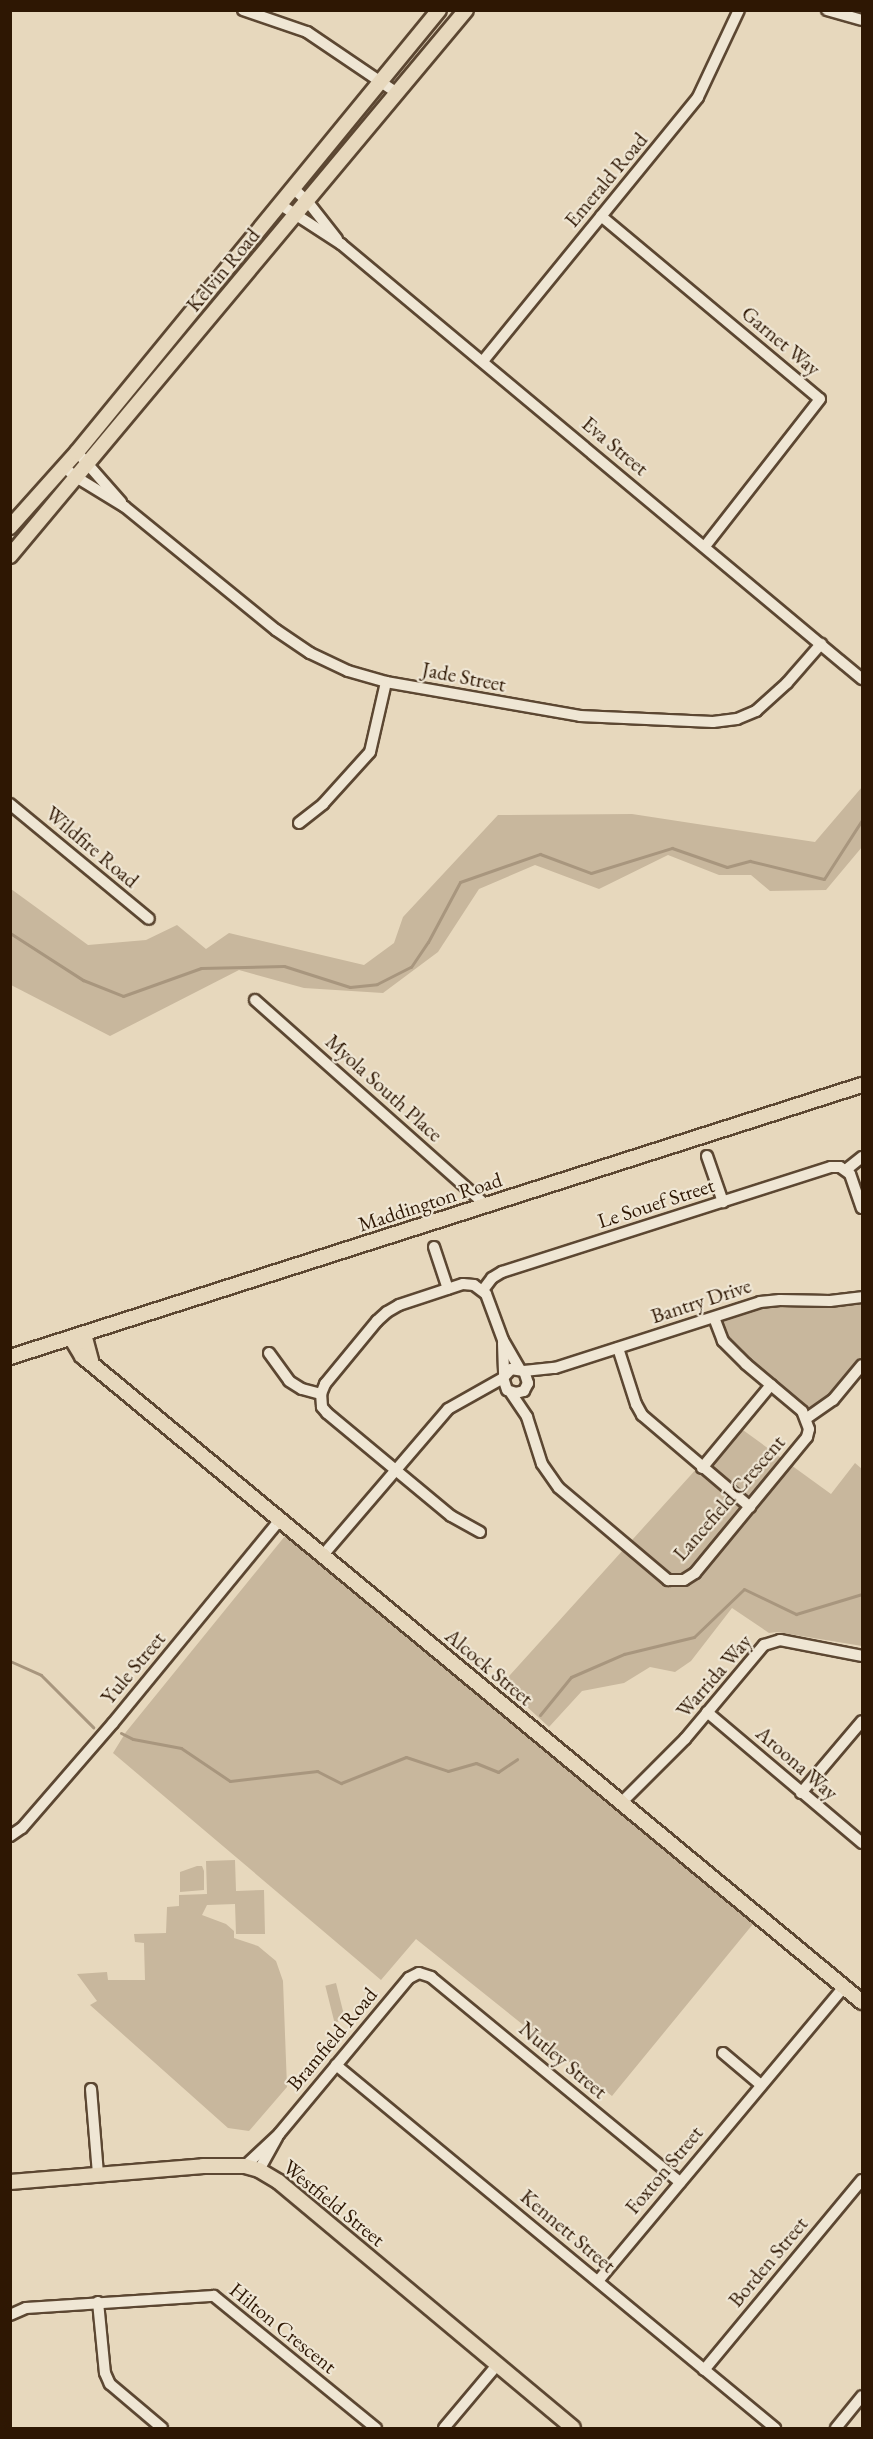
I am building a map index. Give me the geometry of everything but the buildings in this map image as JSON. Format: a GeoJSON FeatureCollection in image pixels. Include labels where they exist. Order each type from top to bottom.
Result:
{"type":"FeatureCollection","features":[{"type":"Feature","properties":{"kind":"main road","name":"Kelvin Road"},"geometry":{"type":"LineString","coordinates":[[10,527],[77,452],[439,10]]}},
{"type":"Feature","properties":{"kind":"main road","name":"Kelvin Road"},"geometry":{"type":"LineString","coordinates":[[10,556],[296,217],[466,10]]}},
{"type":"Feature","properties":{"kind":"main road"},"geometry":{"type":"LineString","coordinates":[[135,382],[147,385],[161,376]]}},
{"type":"Feature","properties":{"kind":"main road","name":"Maddington Road"},"geometry":{"type":"LineString","coordinates":[[10,1357],[862,1085]]}},
{"type":"Feature","properties":{"kind":"main road","name":"Alcock Street"},"geometry":{"type":"LineString","coordinates":[[78,1336],[82,1356],[91,1361],[862,2002]]}},
{"type":"Feature","properties":{"kind":"main road"},"geometry":{"type":"LineString","coordinates":[[10,2182],[203,2166],[252,2168]]}},
{"type":"Feature","properties":{"kind":"main road","name":"Westfield Street"},"geometry":{"type":"LineString","coordinates":[[252,2168],[279,2182],[573,2428]]}},
{"type":"Feature","properties":{"kind":"street"},"geometry":{"type":"LineString","coordinates":[[243,10],[307,32],[398,93]]}},
{"type":"Feature","properties":{"kind":"street","name":"Emerald Road"},"geometry":{"type":"LineString","coordinates":[[483,361],[698,97],[739,10]]}},
{"type":"Feature","properties":{"kind":"street"},"geometry":{"type":"LineString","coordinates":[[827,10],[862,20]]}},
{"type":"Feature","properties":{"kind":"street","name":"Eva Street"},"geometry":{"type":"LineString","coordinates":[[294,189],[308,202],[341,244]]}},
{"type":"Feature","properties":{"kind":"street","name":"Eva Street"},"geometry":{"type":"LineString","coordinates":[[281,205],[296,217],[341,244],[862,679]]}},
{"type":"Feature","properties":{"kind":"street","name":"Garnet Way"},"geometry":{"type":"LineString","coordinates":[[601,216],[820,399],[705,546]]}},
{"type":"Feature","properties":{"kind":"street","name":"Jade Street"},"geometry":{"type":"LineString","coordinates":[[77,452],[125,507]]}},
{"type":"Feature","properties":{"kind":"street","name":"Jade Street"},"geometry":{"type":"LineString","coordinates":[[64,467],[125,507],[276,630],[310,653],[348,670],[386,682],[579,716],[712,722],[736,718],[756,711],[787,683],[821,644]]}},
{"type":"Feature","properties":{"kind":"street"},"geometry":{"type":"LineString","coordinates":[[298,824],[323,804],[370,752],[386,682]]}},
{"type":"Feature","properties":{"kind":"street","name":"Wildfire Road"},"geometry":{"type":"LineString","coordinates":[[10,804],[149,920]]}},
{"type":"Feature","properties":{"kind":"street","name":"Myola South Place"},"geometry":{"type":"LineString","coordinates":[[255,1000],[487,1206]]}},
{"type":"Feature","properties":{"kind":"street"},"geometry":{"type":"LineString","coordinates":[[707,1156],[723,1202]]}},
{"type":"Feature","properties":{"kind":"street"},"geometry":{"type":"LineString","coordinates":[[862,1157],[847,1169],[854,1178],[862,1208]]}},
{"type":"Feature","properties":{"kind":"street","name":"Le Souef Street"},"geometry":{"type":"LineString","coordinates":[[483,1290],[492,1278],[502,1272],[831,1167],[847,1169]]}},
{"type":"Feature","properties":{"kind":"street"},"geometry":{"type":"LineString","coordinates":[[434,1247],[448,1289]]}},
{"type":"Feature","properties":{"kind":"street"},"geometry":{"type":"LineString","coordinates":[[475,1395],[520,1393],[527,1385],[522,1369],[503,1340],[489,1299],[483,1290],[469,1284],[399,1305],[382,1317],[324,1384],[321,1394],[322,1407],[327,1413],[451,1516],[480,1532]]}},
{"type":"Feature","properties":{"kind":"street","name":"Bantry Drive"},"geometry":{"type":"LineString","coordinates":[[527,1385],[555,1368],[770,1300],[830,1301],[862,1297]]}},
{"type":"Feature","properties":{"kind":"street"},"geometry":{"type":"LineString","coordinates":[[714,1318],[728,1347],[807,1418],[833,1400],[862,1365]]}},
{"type":"Feature","properties":{"kind":"street"},"geometry":{"type":"LineString","coordinates":[[503,1340],[503,1376],[509,1392]]}},
{"type":"Feature","properties":{"kind":"street"},"geometry":{"type":"LineString","coordinates":[[618,1348],[636,1404],[642,1415],[750,1507]]}},
{"type":"Feature","properties":{"kind":"street"},"geometry":{"type":"LineString","coordinates":[[269,1353],[289,1381],[302,1389],[321,1394]]}},
{"type":"Feature","properties":{"kind":"street"},"geometry":{"type":"LineString","coordinates":[[323,1556],[448,1409],[475,1395],[511,1368],[522,1369]]}},
{"type":"Feature","properties":{"kind":"street","name":"Bantry Drive"},"geometry":{"type":"LineString","coordinates":[[522,1369],[555,1368]]}},
{"type":"Feature","properties":{"kind":"street","name":"Lancefield Crescent"},"geometry":{"type":"LineString","coordinates":[[527,1385],[527,1417],[542,1464],[559,1488],[668,1580],[684,1580],[695,1573],[807,1437],[809,1429],[807,1418]]}},
{"type":"Feature","properties":{"kind":"street"},"geometry":{"type":"LineString","coordinates":[[702,1468],[771,1385]]}},
{"type":"Feature","properties":{"kind":"street","name":"Lancefield Crescent"},"geometry":{"type":"LineString","coordinates":[[509,1392],[527,1417]]}},
{"type":"Feature","properties":{"kind":"street","name":"Yule Street"},"geometry":{"type":"LineString","coordinates":[[10,1836],[22,1828],[105,1732],[280,1520]]}},
{"type":"Feature","properties":{"kind":"street","name":"Warrida Way"},"geometry":{"type":"LineString","coordinates":[[621,1803],[707,1712],[764,1645],[780,1640],[862,1656]]}},
{"type":"Feature","properties":{"kind":"street","name":"Aroona Way"},"geometry":{"type":"LineString","coordinates":[[707,1712],[862,1843]]}},
{"type":"Feature","properties":{"kind":"street"},"geometry":{"type":"LineString","coordinates":[[801,1793],[862,1721]]}},
{"type":"Feature","properties":{"kind":"street","name":"Bramfield Road"},"geometry":{"type":"LineString","coordinates":[[252,2168],[408,1978],[419,1973]]}},
{"type":"Feature","properties":{"kind":"street","name":"Nutley Street"},"geometry":{"type":"LineString","coordinates":[[419,1973],[431,1977],[680,2181]]}},
{"type":"Feature","properties":{"kind":"street","name":"Foxton Street"},"geometry":{"type":"LineString","coordinates":[[598,2281],[844,1987]]}},
{"type":"Feature","properties":{"kind":"street"},"geometry":{"type":"LineString","coordinates":[[723,2053],[761,2085]]}},
{"type":"Feature","properties":{"kind":"street","name":"Kennett Street"},"geometry":{"type":"LineString","coordinates":[[336,2065],[775,2428]]}},
{"type":"Feature","properties":{"kind":"street"},"geometry":{"type":"LineString","coordinates":[[92,2089],[98,2175]]}},
{"type":"Feature","properties":{"kind":"street","name":"Borden Street"},"geometry":{"type":"LineString","coordinates":[[704,2370],[862,2180]]}},
{"type":"Feature","properties":{"kind":"street","name":"Hilton Crescent"},"geometry":{"type":"LineString","coordinates":[[10,2314],[26,2308],[98,2302],[207,2295],[217,2297],[376,2428]]}},
{"type":"Feature","properties":{"kind":"street"},"geometry":{"type":"LineString","coordinates":[[98,2302],[105,2373],[110,2384],[162,2428]]}},
{"type":"Feature","properties":{"kind":"street"},"geometry":{"type":"LineString","coordinates":[[444,2428],[497,2365]]}},
{"type":"Feature","properties":{"kind":"street"},"geometry":{"type":"LineString","coordinates":[[836,2428],[862,2396]]}},
{"type":"Feature","properties":{"kind":"shaded area"},"geometry":{"type":"Polygon","coordinates":[[[862,787],[862,847],[826,890],[770,891],[751,875],[719,875],[668,855],[599,889],[535,865],[479,889],[438,952],[383,993],[304,988],[239,970],[110,1036],[11,985],[11,889],[88,945],[146,940],[177,925],[206,949],[229,933],[364,965],[394,943],[403,917],[498,815],[632,814],[815,842],[862,787]]]}},
{"type":"Feature","properties":{"kind":"shaded area"},"geometry":{"type":"Polygon","coordinates":[[[862,1297],[862,1363],[819,1411],[807,1418],[723,1341],[714,1318],[744,1308],[862,1297]]]}},
{"type":"Feature","properties":{"kind":"shaded area"},"geometry":{"type":"Polygon","coordinates":[[[736,1425],[831,1494],[855,1463],[862,1469],[862,1646],[777,1632],[769,1633],[732,1608],[691,1661],[675,1672],[650,1667],[624,1683],[582,1691],[549,1727],[502,1684],[736,1425]]]}},
{"type":"Feature","properties":{"kind":"shaded area"},"geometry":{"type":"Polygon","coordinates":[[[285,1536],[624,1813],[753,1924],[612,2096],[416,1939],[381,1980],[113,1753],[126,1732],[285,1536]]]}},
{"type":"Feature","properties":{"kind":"shaded area"},"geometry":{"type":"Polygon","coordinates":[[[235,1860],[236,1891],[264,1890],[265,1934],[236,1934],[235,1904],[207,1905],[202,1915],[226,1924],[234,1931],[234,1938],[258,1946],[276,1961],[283,1981],[287,2087],[249,2131],[228,2128],[90,2005],[97,2001],[77,1974],[107,1972],[108,1980],[145,1980],[144,1943],[135,1942],[134,1934],[166,1933],[167,1907],[179,1906],[179,1895],[207,1894],[206,1861],[235,1860]]]}},
{"type":"Feature","properties":{"kind":"shaded area"},"geometry":{"type":"Polygon","coordinates":[[[202,1866],[204,1871],[204,1890],[180,1892],[180,1872],[202,1866]]]}},
{"type":"Feature","properties":{"kind":"shaded area"},"geometry":{"type":"Polygon","coordinates":[[[336,1983],[345,2020],[335,2023],[325,1986],[336,1983]]]}},
{"type":"Feature","properties":{"kind":"waterway"},"geometry":{"type":"LineString","coordinates":[[10,933],[83,980],[123,996],[201,968],[284,966],[350,987],[377,984],[411,967],[428,942],[460,882],[540,854],[591,873],[672,848],[727,867],[750,861],[824,879],[862,820]]}},
{"type":"Feature","properties":{"kind":"waterway"},"geometry":{"type":"LineString","coordinates":[[540,1715],[571,1677],[624,1654],[694,1637],[744,1589],[796,1614],[862,1594]]}},
{"type":"Feature","properties":{"kind":"waterway"},"geometry":{"type":"LineString","coordinates":[[10,1661],[41,1675],[93,1727]]}},
{"type":"Feature","properties":{"kind":"waterway"},"geometry":{"type":"LineString","coordinates":[[121,1733],[133,1739],[181,1748],[230,1781],[317,1771],[341,1783],[406,1757],[448,1771],[476,1763],[498,1772],[517,1759]]}}]}
